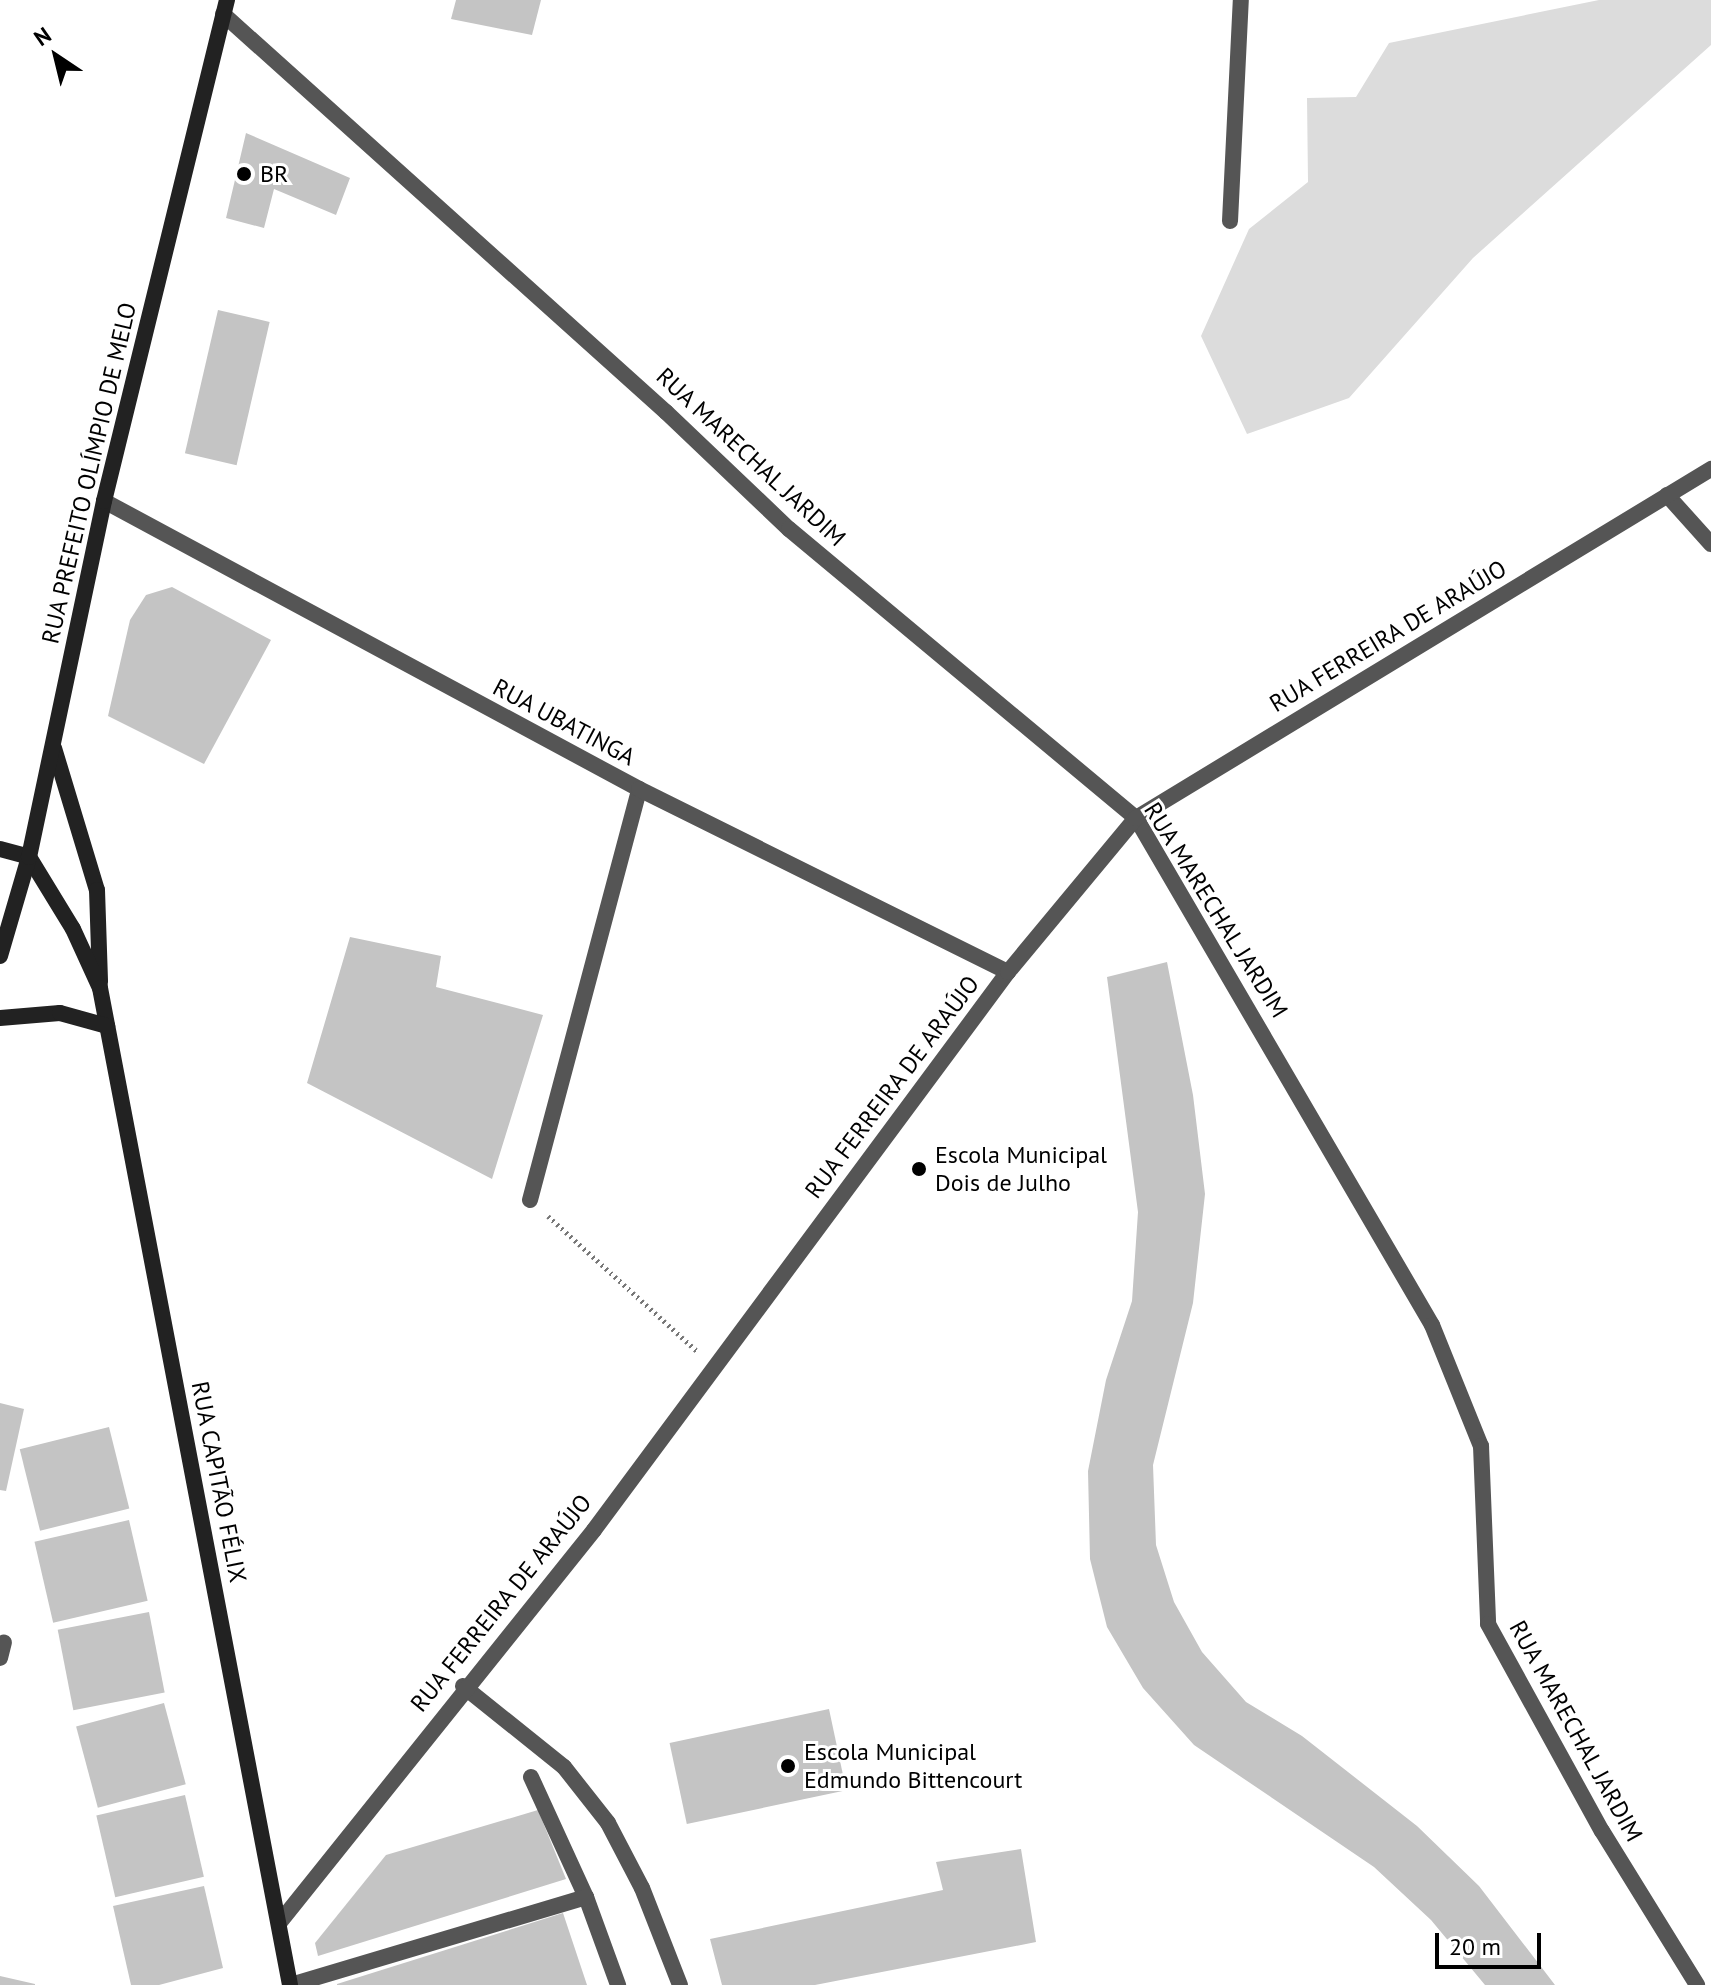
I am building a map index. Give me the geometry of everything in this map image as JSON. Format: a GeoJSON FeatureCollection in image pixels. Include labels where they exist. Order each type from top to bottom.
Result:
{"type":"FeatureCollection","features":[{"type":"Feature","properties":{"kind":"street"},"geometry":{"type":"LineString","coordinates":[[1230,221],[1241,0]]}},
{"type":"Feature","properties":{"kind":"street","name":"RUA PREFEITO OLÍMPIO DE MELO"},"geometry":{"type":"LineString","coordinates":[[0,956],[29,857],[104,501],[225,7]]}},
{"type":"Feature","properties":{"kind":"street","name":"RUA MARECHAL JARDIM"},"geometry":{"type":"LineString","coordinates":[[225,7],[789,529],[1136,818],[1432,1325],[1481,1446],[1488,1624],[1602,1831],[1697,1985]]}},
{"type":"Feature","properties":{"kind":"street","name":"RUA FERREIRA DE ARAÚJO"},"geometry":{"type":"LineString","coordinates":[[280,1922],[463,1686],[594,1530],[1008,972],[1136,818],[1711,469]]}},
{"type":"Feature","properties":{"kind":"street"},"geometry":{"type":"LineString","coordinates":[[1667,495],[1711,544]]}},
{"type":"Feature","properties":{"kind":"street","name":"RUA UBATINGA"},"geometry":{"type":"LineString","coordinates":[[104,501],[639,789],[1008,972]]}},
{"type":"Feature","properties":{"kind":"street","name":"RUA CAPITÃO FÉLIX"},"geometry":{"type":"LineString","coordinates":[[54,748],[97,890],[100,988],[290,1985]]}},
{"type":"Feature","properties":{"kind":"street"},"geometry":{"type":"LineString","coordinates":[[530,1200],[639,789]]}},
{"type":"Feature","properties":{"kind":"street"},"geometry":{"type":"LineString","coordinates":[[0,849],[29,857]]}},
{"type":"Feature","properties":{"kind":"street","name":"RUA CAPITÃO FÉLIX"},"geometry":{"type":"LineString","coordinates":[[29,857],[73,929],[100,988]]}},
{"type":"Feature","properties":{"kind":"street"},"geometry":{"type":"LineString","coordinates":[[0,1018],[52,1012],[107,1026]]}},
{"type":"Feature","properties":{"kind":"street"},"geometry":{"type":"LineString","coordinates":[[463,1686],[564,1767],[608,1823],[642,1888],[680,1985]]}},
{"type":"Feature","properties":{"kind":"street"},"geometry":{"type":"LineString","coordinates":[[531,1777],[586,1897],[618,1985]]}},
{"type":"Feature","properties":{"kind":"street"},"geometry":{"type":"LineString","coordinates":[[290,1985],[586,1897]]}},
{"type":"Feature","properties":{"kind":"path"},"geometry":{"type":"LineString","coordinates":[[530,1200],[713,1366]]}},
{"type":"Feature","properties":{"kind":"shaded area"},"geometry":{"type":"Polygon","coordinates":[[[1599,0],[1711,0],[1711,45],[1473,258],[1349,398],[1247,434],[1201,336],[1249,229],[1308,182],[1307,98],[1356,97],[1389,43],[1599,0]]]}},
{"type":"Feature","properties":{"kind":"building"},"geometry":{"type":"Polygon","coordinates":[[[456,0],[541,0],[532,35],[451,19],[456,0]]]}},
{"type":"Feature","properties":{"kind":"building"},"geometry":{"type":"Polygon","coordinates":[[[246,133],[350,178],[336,215],[274,189],[264,228],[226,218],[246,133]]]}},
{"type":"Feature","properties":{"kind":"building"},"geometry":{"type":"Polygon","coordinates":[[[218,310],[270,322],[237,465],[185,453],[218,310]]]}},
{"type":"Feature","properties":{"kind":"building"},"geometry":{"type":"Polygon","coordinates":[[[172,587],[271,640],[204,764],[108,716],[130,620],[146,595],[172,587]]]}},
{"type":"Feature","properties":{"kind":"building"},"geometry":{"type":"Polygon","coordinates":[[[350,937],[441,956],[436,987],[543,1015],[492,1179],[307,1083],[350,937]]]}},
{"type":"Feature","properties":{"kind":"building"},"geometry":{"type":"Polygon","coordinates":[[[1167,962],[1193,1095],[1205,1194],[1193,1303],[1153,1465],[1156,1545],[1174,1602],[1202,1652],[1246,1702],[1302,1736],[1417,1826],[1479,1886],[1555,1985],[1485,1985],[1431,1920],[1374,1867],[1194,1745],[1143,1688],[1107,1627],[1090,1559],[1088,1471],[1106,1380],[1132,1301],[1138,1212],[1107,977],[1167,962]]]}},
{"type":"Feature","properties":{"kind":"building"},"geometry":{"type":"Polygon","coordinates":[[[0,1403],[24,1409],[6,1491],[0,1490],[0,1403]]]}},
{"type":"Feature","properties":{"kind":"building"},"geometry":{"type":"Polygon","coordinates":[[[109,1427],[129,1509],[40,1531],[20,1449],[109,1427]]]}},
{"type":"Feature","properties":{"kind":"building"},"geometry":{"type":"Polygon","coordinates":[[[129,1520],[148,1601],[53,1623],[34,1542],[129,1520]]]}},
{"type":"Feature","properties":{"kind":"building"},"geometry":{"type":"Polygon","coordinates":[[[149,1612],[165,1692],[73,1710],[58,1630],[149,1612]]]}},
{"type":"Feature","properties":{"kind":"building"},"geometry":{"type":"Polygon","coordinates":[[[164,1703],[186,1784],[98,1808],[76,1727],[164,1703]]]}},
{"type":"Feature","properties":{"kind":"building"},"geometry":{"type":"Polygon","coordinates":[[[829,1709],[846,1790],[687,1824],[670,1743],[829,1709]]]}},
{"type":"Feature","properties":{"kind":"building"},"geometry":{"type":"Polygon","coordinates":[[[185,1795],[204,1877],[115,1897],[96,1815],[185,1795]]]}},
{"type":"Feature","properties":{"kind":"building"},"geometry":{"type":"Polygon","coordinates":[[[538,1810],[566,1879],[318,1956],[315,1943],[386,1855],[538,1810]]]}},
{"type":"Feature","properties":{"kind":"building"},"geometry":{"type":"Polygon","coordinates":[[[1021,1849],[1036,1942],[815,1985],[722,1985],[710,1939],[943,1890],[936,1862],[1021,1849]]]}},
{"type":"Feature","properties":{"kind":"building"},"geometry":{"type":"Polygon","coordinates":[[[204,1886],[223,1968],[159,1985],[131,1985],[113,1906],[204,1886]]]}},
{"type":"Feature","properties":{"kind":"building"},"geometry":{"type":"Polygon","coordinates":[[[563,1913],[587,1985],[337,1985],[337,1984],[563,1913]]]}},
{"type":"Feature","properties":{"kind":"building"},"geometry":{"type":"Polygon","coordinates":[[[0,1976],[35,1984],[35,1985],[0,1985],[0,1976]]]}},
{"type":"Feature","properties":{"kind":"place","name":"BR"},"geometry":{"type":"Point","coordinates":[244,174]}},
{"type":"Feature","properties":{"kind":"place","name":"Escola Municipal Dois de Julho"},"geometry":{"type":"Point","coordinates":[919,1169]}},
{"type":"Feature","properties":{"kind":"place","name":"Escola Municipal Edmundo Bittencourt"},"geometry":{"type":"Point","coordinates":[788,1766]}}]}
